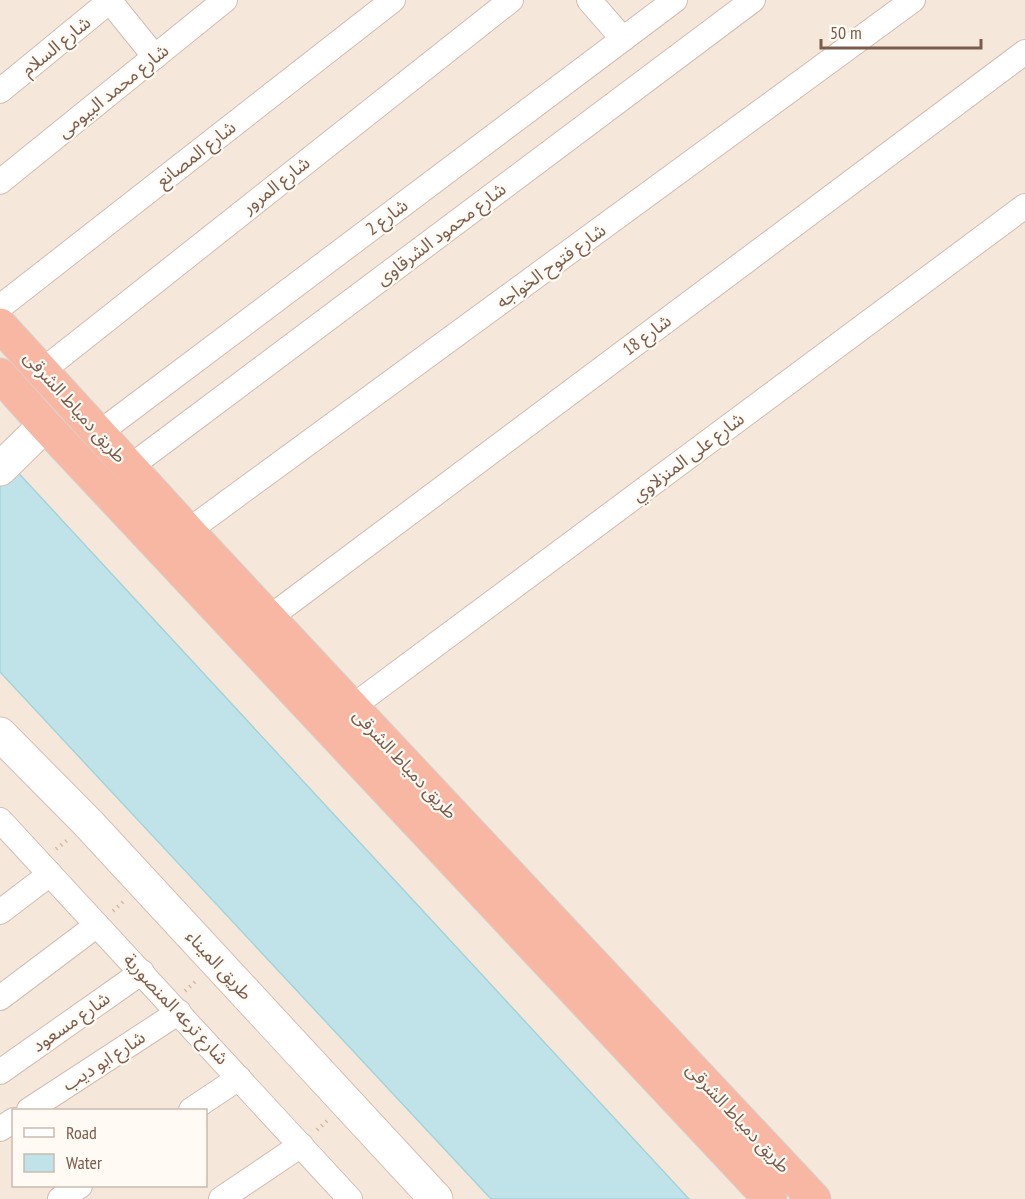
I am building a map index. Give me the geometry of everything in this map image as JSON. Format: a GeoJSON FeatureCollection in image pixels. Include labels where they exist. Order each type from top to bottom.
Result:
{"type":"FeatureCollection","features":[{"type":"Feature","properties":{"kind":"highway","name":"طريق دمياط الشرقى"},"geometry":{"type":"LineString","coordinates":[[0,325],[352,707],[788,1194]]}},
{"type":"Feature","properties":{"kind":"highway","name":"طريق دمياط الشرقى"},"geometry":{"type":"LineString","coordinates":[[0,375],[788,1194]]}},
{"type":"Feature","properties":{"kind":"street"},"geometry":{"type":"LineString","coordinates":[[110,0],[155,57]]}},
{"type":"Feature","properties":{"kind":"street","name":"شارع السلام"},"geometry":{"type":"LineString","coordinates":[[0,91],[110,0]]}},
{"type":"Feature","properties":{"kind":"street","name":"شارع محمد البيومى"},"geometry":{"type":"LineString","coordinates":[[0,182],[225,0]]}},
{"type":"Feature","properties":{"kind":"street","name":"شارع المصانع"},"geometry":{"type":"LineString","coordinates":[[0,308],[393,0]]}},
{"type":"Feature","properties":{"kind":"street","name":"شارع المرور"},"geometry":{"type":"LineString","coordinates":[[42,370],[511,0]]}},
{"type":"Feature","properties":{"kind":"street"},"geometry":{"type":"LineString","coordinates":[[589,0],[623,39]]}},
{"type":"Feature","properties":{"kind":"street","name":"شارع 2"},"geometry":{"type":"LineString","coordinates":[[99,434],[675,0]]}},
{"type":"Feature","properties":{"kind":"street","name":"شارع محمود الشرقاوى"},"geometry":{"type":"LineString","coordinates":[[130,467],[753,0]]}},
{"type":"Feature","properties":{"kind":"street","name":"شارع فتوح الخواجه"},"geometry":{"type":"LineString","coordinates":[[188,531],[914,0]]}},
{"type":"Feature","properties":{"kind":"street","name":"شارع 18"},"geometry":{"type":"LineString","coordinates":[[269,618],[1025,52]]}},
{"type":"Feature","properties":{"kind":"street","name":"شارع على المنزلاوي"},"geometry":{"type":"LineString","coordinates":[[352,707],[1025,206]]}},
{"type":"Feature","properties":{"kind":"street"},"geometry":{"type":"LineString","coordinates":[[0,443],[39,418]]}},
{"type":"Feature","properties":{"kind":"street"},"geometry":{"type":"LineString","coordinates":[[0,469],[39,418]]}},
{"type":"Feature","properties":{"kind":"street","name":"طريق الميناء"},"geometry":{"type":"LineString","coordinates":[[0,734],[88,824],[436,1199]]}},
{"type":"Feature","properties":{"kind":"street","name":"شارع ترعه المنصورية"},"geometry":{"type":"LineString","coordinates":[[0,820],[350,1199]]}},
{"type":"Feature","properties":{"kind":"street"},"geometry":{"type":"LineString","coordinates":[[0,912],[45,868]]}},
{"type":"Feature","properties":{"kind":"street"},"geometry":{"type":"LineString","coordinates":[[0,998],[97,925]]}},
{"type":"Feature","properties":{"kind":"street","name":"شارع مسعود"},"geometry":{"type":"LineString","coordinates":[[0,1072],[142,972]]}},
{"type":"Feature","properties":{"kind":"street","name":"شارع ابو ديب"},"geometry":{"type":"LineString","coordinates":[[30,1109],[175,1008]]}},
{"type":"Feature","properties":{"kind":"street"},"geometry":{"type":"LineString","coordinates":[[192,1109],[239,1077]]}},
{"type":"Feature","properties":{"kind":"street"},"geometry":{"type":"LineString","coordinates":[[221,1199],[301,1145]]}},
{"type":"Feature","properties":{"kind":"street"},"geometry":{"type":"LineString","coordinates":[[60,1199],[77,1187]]}},
{"type":"Feature","properties":{"kind":"path"},"geometry":{"type":"LineString","coordinates":[[45,868],[88,824]]}},
{"type":"Feature","properties":{"kind":"path"},"geometry":{"type":"LineString","coordinates":[[97,925],[144,884]]}},
{"type":"Feature","properties":{"kind":"path"},"geometry":{"type":"LineString","coordinates":[[175,1008],[217,963]]}},
{"type":"Feature","properties":{"kind":"path"},"geometry":{"type":"LineString","coordinates":[[301,1145],[346,1103]]}},
{"type":"Feature","properties":{"kind":"shaded area"},"geometry":{"type":"Polygon","coordinates":[[[0,0],[1025,0],[1025,1199],[0,1199],[0,0]]]}},
{"type":"Feature","properties":{"kind":"water"},"geometry":{"type":"Polygon","coordinates":[[[0,453],[689,1199],[491,1199],[0,672],[0,453]]]}}]}
